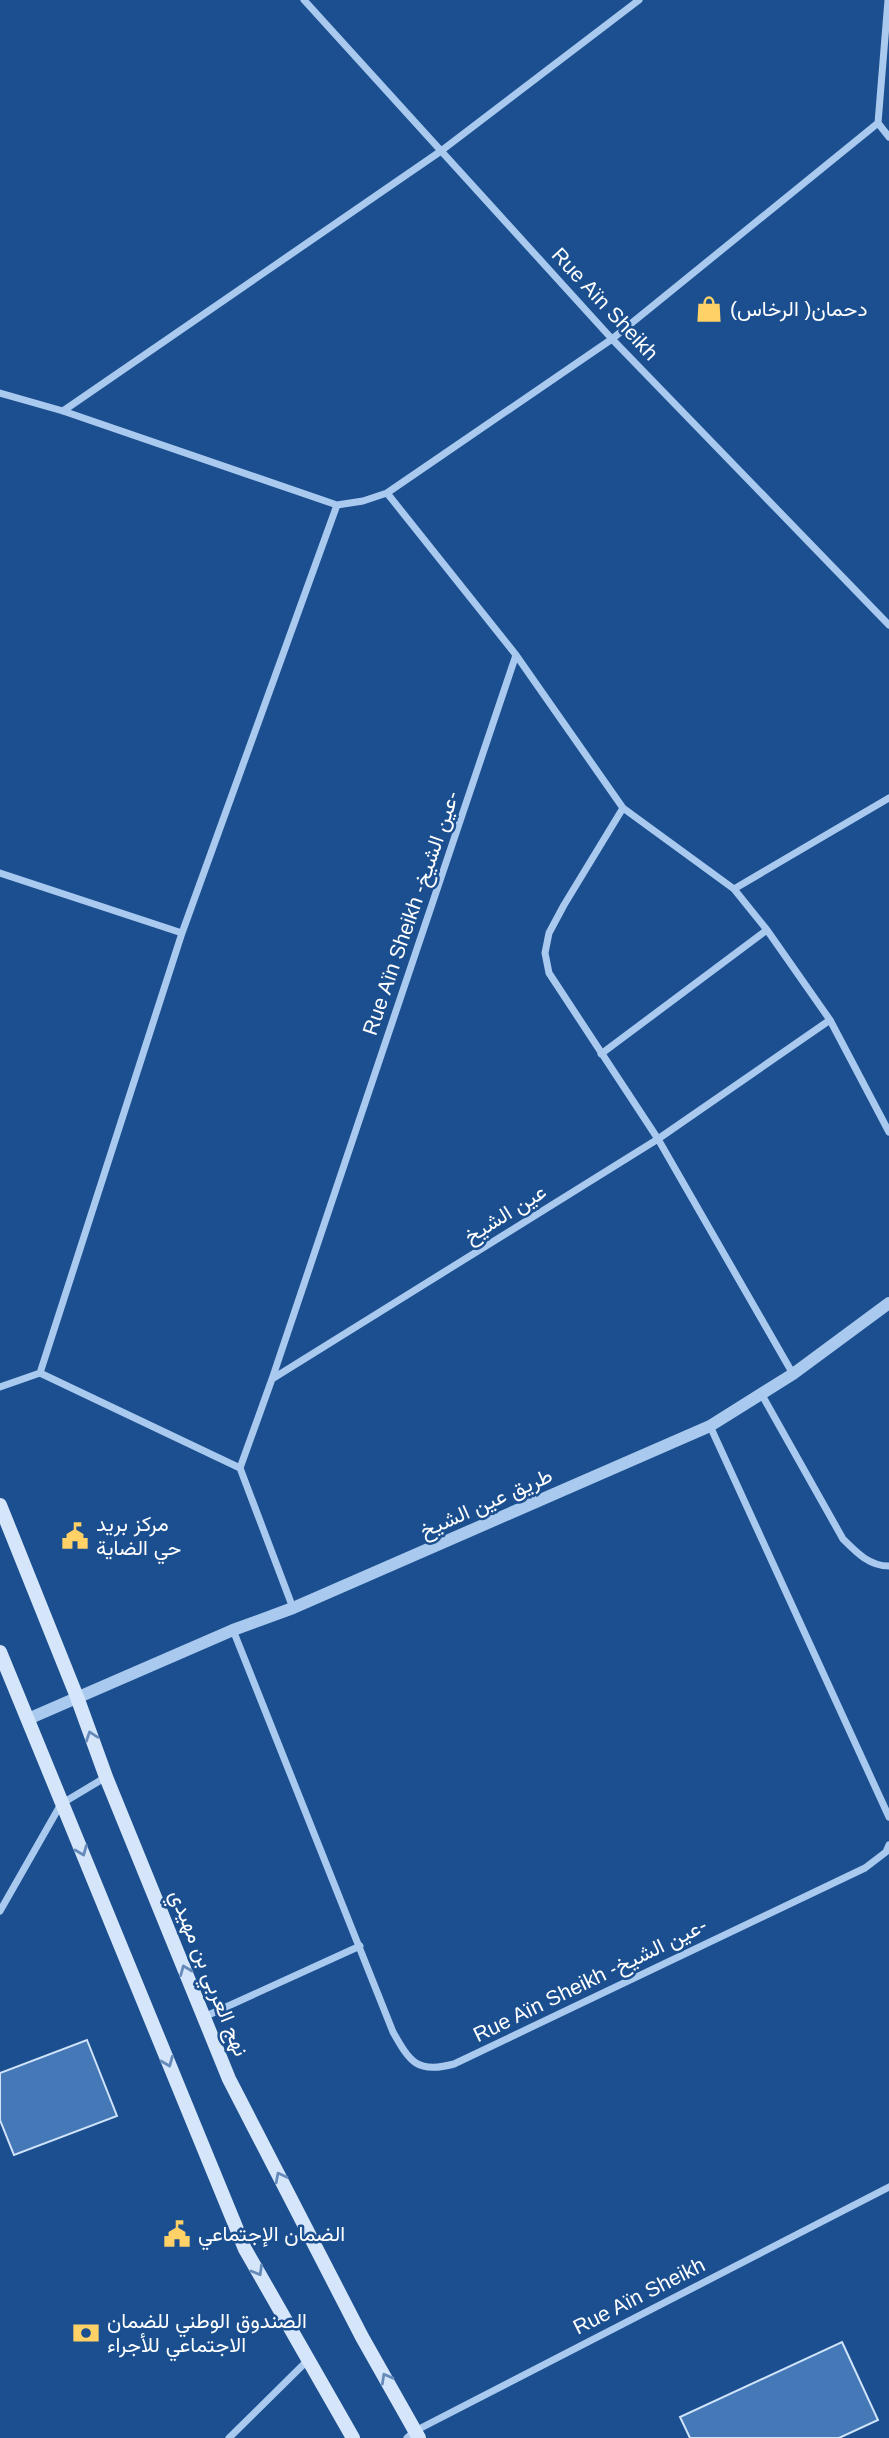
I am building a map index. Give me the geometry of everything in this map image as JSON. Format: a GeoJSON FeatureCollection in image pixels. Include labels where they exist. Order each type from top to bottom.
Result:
{"type":"FeatureCollection","features":[{"type":"Feature","properties":{"kind":"main road","name":"نهج العربي بن مهيدي"},"geometry":{"type":"LineString","coordinates":[[0,1505],[106,1777],[236,2091],[413,2436]]}},
{"type":"Feature","properties":{"kind":"main road"},"geometry":{"type":"LineString","coordinates":[[0,1652],[6,1684],[28,1719],[245,2249],[353,2438]]}},
{"type":"Feature","properties":{"kind":"street","name":"Rue Aïn Sheikh"},"geometry":{"type":"LineString","coordinates":[[304,0],[612,339],[889,625]]}},
{"type":"Feature","properties":{"kind":"street"},"geometry":{"type":"LineString","coordinates":[[63,411],[441,151],[639,0]]}},
{"type":"Feature","properties":{"kind":"street"},"geometry":{"type":"LineString","coordinates":[[888,0],[878,123],[889,137]]}},
{"type":"Feature","properties":{"kind":"street"},"geometry":{"type":"LineString","coordinates":[[0,393],[63,411],[337,505],[363,501],[387,493],[612,339],[878,123]]}},
{"type":"Feature","properties":{"kind":"street"},"geometry":{"type":"LineString","coordinates":[[387,493],[516,655],[624,808],[734,889],[767,930],[830,1020],[889,1132]]}},
{"type":"Feature","properties":{"kind":"street"},"geometry":{"type":"LineString","coordinates":[[40,1373],[182,933],[337,505]]}},
{"type":"Feature","properties":{"kind":"street","name":"Rue Aïn Sheikh -عين الشيخ-"},"geometry":{"type":"LineString","coordinates":[[272,1379],[516,655]]}},
{"type":"Feature","properties":{"kind":"street"},"geometry":{"type":"LineString","coordinates":[[734,889],[889,798]]}},
{"type":"Feature","properties":{"kind":"street"},"geometry":{"type":"LineString","coordinates":[[624,808],[550,933],[545,953],[549,972],[658,1139],[793,1374]]}},
{"type":"Feature","properties":{"kind":"street"},"geometry":{"type":"LineString","coordinates":[[0,873],[182,933]]}},
{"type":"Feature","properties":{"kind":"street"},"geometry":{"type":"LineString","coordinates":[[601,1054],[767,930]]}},
{"type":"Feature","properties":{"kind":"street","name":"عين الشيخ"},"geometry":{"type":"LineString","coordinates":[[272,1379],[658,1139],[830,1020]]}},
{"type":"Feature","properties":{"kind":"street","name":"طريق عين الشيخ"},"geometry":{"type":"LineString","coordinates":[[28,1719],[233,1630],[293,1608],[710,1426],[793,1374],[889,1303]]}},
{"type":"Feature","properties":{"kind":"street"},"geometry":{"type":"LineString","coordinates":[[0,1387],[40,1373],[240,1468]]}},
{"type":"Feature","properties":{"kind":"street"},"geometry":{"type":"LineString","coordinates":[[272,1379],[240,1468],[293,1608]]}},
{"type":"Feature","properties":{"kind":"street"},"geometry":{"type":"LineString","coordinates":[[762,1395],[843,1539],[859,1556],[880,1566],[889,1566]]}},
{"type":"Feature","properties":{"kind":"street"},"geometry":{"type":"LineString","coordinates":[[710,1426],[889,1817]]}},
{"type":"Feature","properties":{"kind":"street","name":"Rue Aïn Sheikh -عين الشيخ-"},"geometry":{"type":"LineString","coordinates":[[233,1630],[393,2032],[409,2059],[423,2067],[436,2069],[454,2064],[865,1867],[886,1852],[889,1845]]}},
{"type":"Feature","properties":{"kind":"street"},"geometry":{"type":"LineString","coordinates":[[0,1911],[61,1804],[106,1777]]}},
{"type":"Feature","properties":{"kind":"street"},"geometry":{"type":"LineString","coordinates":[[204,2017],[360,1946]]}},
{"type":"Feature","properties":{"kind":"street","name":"Rue Aïn Sheikh"},"geometry":{"type":"LineString","coordinates":[[413,2436],[889,2187]]}},
{"type":"Feature","properties":{"kind":"street"},"geometry":{"type":"LineString","coordinates":[[229,2438],[309,2358]]}},
{"type":"Feature","properties":{"kind":"building"},"geometry":{"type":"Polygon","coordinates":[[[87,2040],[117,2116],[14,2155],[0,2120],[0,2073],[87,2040]]]}},
{"type":"Feature","properties":{"kind":"building"},"geometry":{"type":"Polygon","coordinates":[[[842,2342],[878,2420],[839,2438],[690,2438],[680,2417],[842,2342]]]}},
{"type":"Feature","properties":{"kind":"place","name":"دحمان( الرخاس)"},"geometry":{"type":"Point","coordinates":[709,309]}},
{"type":"Feature","properties":{"kind":"place","name":"مركز بريد حي الضاية"},"geometry":{"type":"Point","coordinates":[75,1536]}},
{"type":"Feature","properties":{"kind":"place","name":"الضمان الإجتماعي"},"geometry":{"type":"Point","coordinates":[177,2234]}},
{"type":"Feature","properties":{"kind":"place","name":"الصندوق الوطني للضمان الاجتماعي للأجراء"},"geometry":{"type":"Point","coordinates":[86,2333]}}]}
